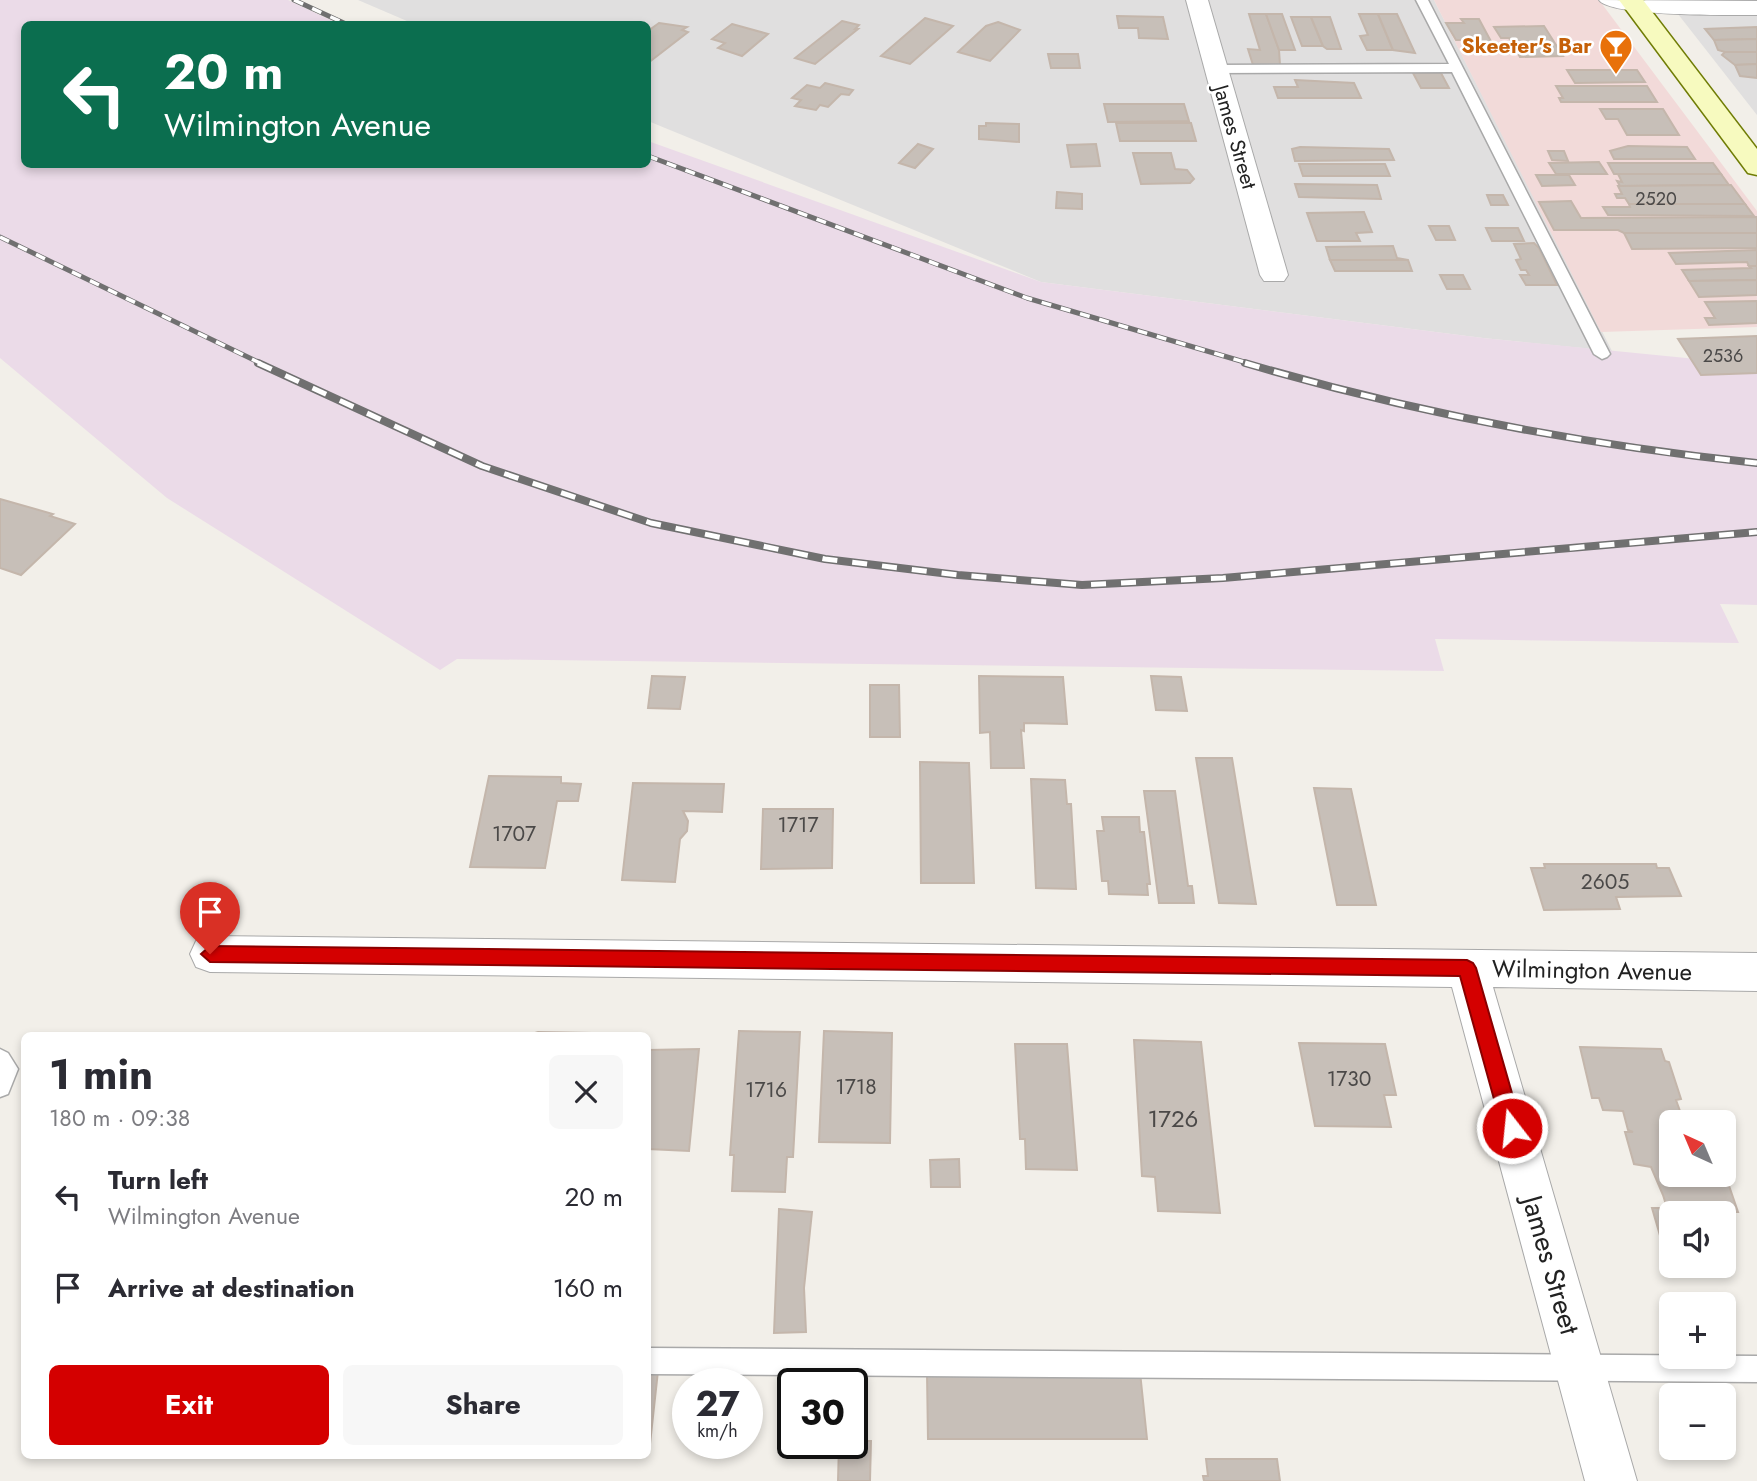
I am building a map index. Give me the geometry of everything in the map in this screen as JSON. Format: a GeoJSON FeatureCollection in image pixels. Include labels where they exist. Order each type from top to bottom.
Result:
{"type":"FeatureCollection","features":[{"type":"Feature","properties":{"kind":"main road"},"geometry":{"type":"LineString","coordinates":[[1633,2],[1757,167]]}},
{"type":"Feature","properties":{"kind":"street","name":"James Street"},"geometry":{"type":"LineString","coordinates":[[1197,0],[1274,275]]}},
{"type":"Feature","properties":{"kind":"street"},"geometry":{"type":"LineString","coordinates":[[1610,0],[1757,8]]}},
{"type":"Feature","properties":{"kind":"street","name":"Wilmington Avenue"},"geometry":{"type":"LineString","coordinates":[[210,954],[1757,972]]}},
{"type":"Feature","properties":{"kind":"street","name":"James Street"},"geometry":{"type":"LineString","coordinates":[[1467,968],[1611,1481]]}},
{"type":"Feature","properties":{"kind":"lane"},"geometry":{"type":"LineString","coordinates":[[1422,0],[1602,354]]}},
{"type":"Feature","properties":{"kind":"lane"},"geometry":{"type":"LineString","coordinates":[[1216,69],[1457,68]]}},
{"type":"Feature","properties":{"kind":"lane"},"geometry":{"type":"LineString","coordinates":[[0,1060],[7,1069],[0,1087]]}},
{"type":"Feature","properties":{"kind":"lane"},"geometry":{"type":"LineString","coordinates":[[651,1361],[1757,1369]]}},
{"type":"Feature","properties":{"kind":"shaded area"},"geometry":{"type":"Polygon","coordinates":[[[0,0],[288,0],[333,21],[21,21],[21,168],[651,168],[651,142],[1041,282],[1483,338],[1757,365],[1757,605],[1720,604],[1739,643],[1435,639],[1444,671],[457,659],[440,670],[167,498],[0,358],[0,0]]]}},
{"type":"Feature","properties":{"kind":"shaded area"},"geometry":{"type":"Polygon","coordinates":[[[358,0],[1434,0],[1612,351],[1483,338],[1041,282],[651,122],[651,21],[407,21],[358,0]]]}},
{"type":"Feature","properties":{"kind":"shaded area"},"geometry":{"type":"Polygon","coordinates":[[[1434,0],[1599,0],[1757,211],[1757,327],[1601,332],[1434,0]]]}},
{"type":"Feature","properties":{"kind":"shaded area"},"geometry":{"type":"Polygon","coordinates":[[[1667,0],[1757,0],[1757,115],[1667,0]]]}},
{"type":"Feature","properties":{"kind":"building"},"geometry":{"type":"Polygon","coordinates":[[[1249,14],[1266,14],[1279,50],[1280,65],[1253,65],[1248,49],[1260,50],[1249,14]]]}},
{"type":"Feature","properties":{"kind":"building"},"geometry":{"type":"Polygon","coordinates":[[[1266,14],[1282,14],[1295,50],[1279,50],[1266,14]]]}},
{"type":"Feature","properties":{"kind":"building"},"geometry":{"type":"Polygon","coordinates":[[[1359,14],[1378,14],[1393,50],[1367,50],[1360,36],[1368,35],[1359,14]]]}},
{"type":"Feature","properties":{"kind":"building"},"geometry":{"type":"Polygon","coordinates":[[[1378,14],[1397,14],[1415,53],[1393,50],[1378,14]]]}},
{"type":"Feature","properties":{"kind":"building"},"geometry":{"type":"Polygon","coordinates":[[[1117,16],[1163,17],[1168,39],[1139,38],[1138,28],[1119,28],[1117,16]]]}},
{"type":"Feature","properties":{"kind":"building"},"geometry":{"type":"Polygon","coordinates":[[[1291,17],[1311,17],[1323,46],[1302,46],[1291,17]]]}},
{"type":"Feature","properties":{"kind":"building"},"geometry":{"type":"Polygon","coordinates":[[[1311,17],[1330,17],[1341,49],[1327,49],[1323,46],[1311,17]]]}},
{"type":"Feature","properties":{"kind":"building"},"geometry":{"type":"Polygon","coordinates":[[[925,18],[953,26],[910,64],[881,56],[925,18]]]}},
{"type":"Feature","properties":{"kind":"building"},"geometry":{"type":"Polygon","coordinates":[[[1461,19],[1479,19],[1494,47],[1476,47],[1473,40],[1456,40],[1446,23],[1464,23],[1461,19]]]}},
{"type":"Feature","properties":{"kind":"building"},"geometry":{"type":"Polygon","coordinates":[[[842,21],[859,25],[855,29],[858,29],[815,64],[795,58],[842,21]]]}},
{"type":"Feature","properties":{"kind":"building"},"geometry":{"type":"Polygon","coordinates":[[[998,22],[1020,30],[990,61],[958,52],[986,26],[998,22]]]}},
{"type":"Feature","properties":{"kind":"building"},"geometry":{"type":"Polygon","coordinates":[[[659,23],[687,27],[682,30],[688,32],[651,61],[651,29],[659,23]]]}},
{"type":"Feature","properties":{"kind":"building"},"geometry":{"type":"Polygon","coordinates":[[[732,24],[768,34],[742,56],[718,48],[725,43],[712,39],[732,24]]]}},
{"type":"Feature","properties":{"kind":"building"},"geometry":{"type":"Polygon","coordinates":[[[1544,26],[1563,56],[1520,57],[1509,38],[1501,38],[1494,27],[1544,26]]]}},
{"type":"Feature","properties":{"kind":"building"},"geometry":{"type":"Polygon","coordinates":[[[1757,27],[1757,39],[1714,40],[1705,29],[1757,27]]]}},
{"type":"Feature","properties":{"kind":"building"},"geometry":{"type":"Polygon","coordinates":[[[1757,39],[1757,52],[1725,52],[1718,50],[1714,40],[1757,39]]]}},
{"type":"Feature","properties":{"kind":"building"},"geometry":{"type":"Polygon","coordinates":[[[1725,52],[1757,52],[1757,64],[1735,65],[1722,55],[1725,52]]]}},
{"type":"Feature","properties":{"kind":"building"},"geometry":{"type":"Polygon","coordinates":[[[1048,54],[1078,54],[1080,68],[1051,68],[1048,54]]]}},
{"type":"Feature","properties":{"kind":"building"},"geometry":{"type":"Polygon","coordinates":[[[1757,64],[1757,78],[1740,76],[1735,65],[1757,64]]]}},
{"type":"Feature","properties":{"kind":"building"},"geometry":{"type":"Polygon","coordinates":[[[1567,70],[1637,70],[1645,82],[1575,83],[1567,70]]]}},
{"type":"Feature","properties":{"kind":"building"},"geometry":{"type":"Polygon","coordinates":[[[1413,73],[1441,73],[1449,88],[1421,88],[1413,73]]]}},
{"type":"Feature","properties":{"kind":"building"},"geometry":{"type":"Polygon","coordinates":[[[1295,80],[1354,83],[1361,98],[1278,98],[1274,87],[1298,87],[1295,80]]]}},
{"type":"Feature","properties":{"kind":"building"},"geometry":{"type":"Polygon","coordinates":[[[825,83],[853,90],[849,95],[841,94],[828,107],[820,105],[816,110],[795,106],[801,100],[792,98],[807,85],[820,88],[825,83]]]}},
{"type":"Feature","properties":{"kind":"building"},"geometry":{"type":"Polygon","coordinates":[[[1556,86],[1647,86],[1657,102],[1561,102],[1559,98],[1563,98],[1556,86]]]}},
{"type":"Feature","properties":{"kind":"building"},"geometry":{"type":"Polygon","coordinates":[[[1104,104],[1184,104],[1189,121],[1108,122],[1104,104]]]}},
{"type":"Feature","properties":{"kind":"building"},"geometry":{"type":"Polygon","coordinates":[[[1600,109],[1663,109],[1679,135],[1627,135],[1618,119],[1606,119],[1600,109]]]}},
{"type":"Feature","properties":{"kind":"building"},"geometry":{"type":"Polygon","coordinates":[[[986,123],[1019,124],[1019,142],[979,139],[979,126],[986,126],[986,123]]]}},
{"type":"Feature","properties":{"kind":"building"},"geometry":{"type":"Polygon","coordinates":[[[1116,123],[1191,123],[1196,141],[1120,141],[1116,123]]]}},
{"type":"Feature","properties":{"kind":"building"},"geometry":{"type":"Polygon","coordinates":[[[918,144],[933,149],[915,168],[899,163],[918,144]]]}},
{"type":"Feature","properties":{"kind":"building"},"geometry":{"type":"Polygon","coordinates":[[[1096,144],[1100,166],[1071,167],[1067,145],[1096,144]]]}},
{"type":"Feature","properties":{"kind":"building"},"geometry":{"type":"Polygon","coordinates":[[[1628,146],[1687,147],[1695,159],[1614,159],[1610,151],[1628,146]]]}},
{"type":"Feature","properties":{"kind":"building"},"geometry":{"type":"Polygon","coordinates":[[[1292,149],[1389,149],[1394,160],[1295,161],[1292,149]]]}},
{"type":"Feature","properties":{"kind":"building"},"geometry":{"type":"Polygon","coordinates":[[[1548,151],[1564,151],[1568,161],[1552,160],[1548,151]]]}},
{"type":"Feature","properties":{"kind":"building"},"geometry":{"type":"Polygon","coordinates":[[[1133,153],[1171,153],[1175,169],[1187,170],[1194,179],[1190,183],[1141,184],[1133,153]]]}},
{"type":"Feature","properties":{"kind":"building"},"geometry":{"type":"Polygon","coordinates":[[[1599,162],[1607,174],[1556,174],[1549,163],[1599,162]]]}},
{"type":"Feature","properties":{"kind":"building"},"geometry":{"type":"Polygon","coordinates":[[[1608,163],[1713,163],[1721,174],[1614,174],[1608,163]]]}},
{"type":"Feature","properties":{"kind":"building"},"geometry":{"type":"Polygon","coordinates":[[[1299,164],[1385,164],[1390,176],[1303,176],[1299,164]]]}},
{"type":"Feature","properties":{"kind":"building"},"geometry":{"type":"Polygon","coordinates":[[[1618,174],[1721,174],[1729,185],[1620,186],[1617,181],[1622,182],[1618,174]]]}},
{"type":"Feature","properties":{"kind":"building"},"geometry":{"type":"Polygon","coordinates":[[[1536,175],[1569,175],[1575,185],[1542,186],[1536,175]]]}},
{"type":"Feature","properties":{"kind":"building"},"geometry":{"type":"Polygon","coordinates":[[[1295,184],[1377,185],[1381,199],[1299,197],[1295,184]]]}},
{"type":"Feature","properties":{"kind":"building"},"geometry":{"type":"Polygon","coordinates":[[[1731,185],[1745,204],[1629,204],[1625,198],[1617,198],[1615,194],[1622,194],[1618,186],[1731,185]]]}},
{"type":"Feature","properties":{"kind":"building"},"geometry":{"type":"Polygon","coordinates":[[[1057,192],[1082,194],[1082,209],[1056,208],[1057,192]]]}},
{"type":"Feature","properties":{"kind":"building"},"geometry":{"type":"Polygon","coordinates":[[[1487,195],[1503,195],[1508,205],[1491,205],[1487,195]]]}},
{"type":"Feature","properties":{"kind":"building"},"geometry":{"type":"Polygon","coordinates":[[[1571,201],[1581,218],[1757,217],[1757,233],[1554,230],[1539,202],[1571,201]]]}},
{"type":"Feature","properties":{"kind":"building"},"geometry":{"type":"Polygon","coordinates":[[[1629,204],[1745,204],[1754,216],[1608,215],[1603,207],[1630,207],[1629,204]]]}},
{"type":"Feature","properties":{"kind":"building"},"geometry":{"type":"Polygon","coordinates":[[[1364,212],[1372,232],[1356,233],[1360,241],[1317,241],[1307,213],[1364,212]]]}},
{"type":"Feature","properties":{"kind":"building"},"geometry":{"type":"Polygon","coordinates":[[[1429,226],[1449,226],[1455,240],[1436,240],[1429,226]]]}},
{"type":"Feature","properties":{"kind":"building"},"geometry":{"type":"Polygon","coordinates":[[[1486,228],[1518,228],[1524,241],[1492,241],[1486,228]]]}},
{"type":"Feature","properties":{"kind":"building"},"geometry":{"type":"Polygon","coordinates":[[[1624,233],[1757,233],[1757,248],[1632,249],[1624,233]]]}},
{"type":"Feature","properties":{"kind":"building"},"geometry":{"type":"Polygon","coordinates":[[[1534,243],[1557,285],[1526,285],[1520,275],[1529,275],[1526,270],[1521,270],[1516,260],[1521,259],[1514,244],[1534,243]]]}},
{"type":"Feature","properties":{"kind":"building"},"geometry":{"type":"Polygon","coordinates":[[[1393,246],[1397,258],[1408,260],[1330,260],[1326,247],[1393,246]]]}},
{"type":"Feature","properties":{"kind":"building"},"geometry":{"type":"Polygon","coordinates":[[[1757,250],[1757,266],[1749,266],[1747,262],[1676,264],[1669,253],[1757,250]]]}},
{"type":"Feature","properties":{"kind":"building"},"geometry":{"type":"Polygon","coordinates":[[[1330,260],[1408,260],[1412,271],[1335,271],[1330,260]]]}},
{"type":"Feature","properties":{"kind":"building"},"geometry":{"type":"Polygon","coordinates":[[[1749,266],[1757,266],[1757,280],[1689,281],[1682,270],[1751,268],[1749,266]]]}},
{"type":"Feature","properties":{"kind":"building"},"geometry":{"type":"Polygon","coordinates":[[[1440,275],[1463,275],[1470,289],[1447,289],[1440,275]]]}},
{"type":"Feature","properties":{"kind":"building"},"geometry":{"type":"Polygon","coordinates":[[[1757,280],[1757,295],[1699,297],[1689,281],[1757,280]]]}},
{"type":"Feature","properties":{"kind":"building"},"geometry":{"type":"Polygon","coordinates":[[[1757,301],[1757,323],[1709,325],[1705,318],[1715,318],[1705,302],[1757,301]]]}},
{"type":"Feature","properties":{"kind":"building"},"geometry":{"type":"Polygon","coordinates":[[[1757,336],[1757,373],[1701,375],[1678,339],[1757,336]]]}},
{"type":"Feature","properties":{"kind":"building"},"geometry":{"type":"Polygon","coordinates":[[[0,499],[53,514],[50,516],[75,524],[21,575],[0,568],[0,499]]]}},
{"type":"Feature","properties":{"kind":"building"},"geometry":{"type":"Polygon","coordinates":[[[652,676],[685,677],[680,709],[648,708],[652,676]]]}},
{"type":"Feature","properties":{"kind":"building"},"geometry":{"type":"Polygon","coordinates":[[[979,676],[1063,677],[1067,724],[1024,723],[1024,731],[1021,730],[1024,768],[991,768],[990,732],[980,733],[979,676]]]}},
{"type":"Feature","properties":{"kind":"building"},"geometry":{"type":"Polygon","coordinates":[[[1151,676],[1181,677],[1187,711],[1156,710],[1151,676]]]}},
{"type":"Feature","properties":{"kind":"building"},"geometry":{"type":"Polygon","coordinates":[[[870,685],[899,685],[900,737],[870,737],[870,685]]]}},
{"type":"Feature","properties":{"kind":"building"},"geometry":{"type":"Polygon","coordinates":[[[1196,758],[1232,758],[1256,904],[1219,903],[1196,758]]]}},
{"type":"Feature","properties":{"kind":"building"},"geometry":{"type":"Polygon","coordinates":[[[920,762],[969,763],[974,883],[921,883],[920,762]]]}},
{"type":"Feature","properties":{"kind":"building"},"geometry":{"type":"Polygon","coordinates":[[[489,776],[561,777],[561,783],[581,784],[578,801],[557,801],[545,868],[470,867],[489,776]]]}},
{"type":"Feature","properties":{"kind":"building"},"geometry":{"type":"Polygon","coordinates":[[[1031,779],[1065,780],[1067,804],[1071,804],[1076,889],[1036,888],[1031,779]]]}},
{"type":"Feature","properties":{"kind":"building"},"geometry":{"type":"Polygon","coordinates":[[[633,783],[724,784],[722,812],[683,811],[688,821],[687,831],[680,839],[675,882],[622,880],[633,783]]]}},
{"type":"Feature","properties":{"kind":"building"},"geometry":{"type":"Polygon","coordinates":[[[1314,788],[1351,789],[1376,905],[1337,905],[1314,788]]]}},
{"type":"Feature","properties":{"kind":"building"},"geometry":{"type":"Polygon","coordinates":[[[1144,791],[1175,791],[1188,886],[1192,886],[1194,903],[1159,903],[1144,791]]]}},
{"type":"Feature","properties":{"kind":"building"},"geometry":{"type":"Polygon","coordinates":[[[763,809],[833,809],[832,868],[761,869],[763,809]]]}},
{"type":"Feature","properties":{"kind":"building"},"geometry":{"type":"Polygon","coordinates":[[[1102,817],[1139,817],[1140,832],[1144,832],[1150,884],[1147,884],[1148,895],[1109,894],[1108,881],[1102,881],[1097,831],[1104,831],[1102,817]]]}},
{"type":"Feature","properties":{"kind":"building"},"geometry":{"type":"Polygon","coordinates":[[[1544,864],[1656,864],[1657,868],[1669,868],[1681,896],[1616,897],[1620,909],[1544,910],[1531,868],[1545,868],[1544,864]]]}},
{"type":"Feature","properties":{"kind":"building"},"geometry":{"type":"Polygon","coordinates":[[[739,1031],[800,1032],[793,1157],[787,1157],[785,1192],[732,1191],[734,1155],[730,1155],[739,1031]]]}},
{"type":"Feature","properties":{"kind":"building"},"geometry":{"type":"Polygon","coordinates":[[[824,1031],[892,1033],[890,1143],[819,1142],[824,1031]]]}},
{"type":"Feature","properties":{"kind":"building"},"geometry":{"type":"Polygon","coordinates":[[[1134,1040],[1201,1042],[1220,1213],[1158,1211],[1155,1177],[1142,1176],[1134,1040]]]}},
{"type":"Feature","properties":{"kind":"building"},"geometry":{"type":"Polygon","coordinates":[[[1299,1043],[1385,1044],[1396,1095],[1384,1095],[1391,1127],[1315,1126],[1299,1043]]]}},
{"type":"Feature","properties":{"kind":"building"},"geometry":{"type":"Polygon","coordinates":[[[1015,1044],[1067,1044],[1077,1170],[1026,1169],[1025,1139],[1020,1139],[1015,1044]]]}},
{"type":"Feature","properties":{"kind":"building"},"geometry":{"type":"Polygon","coordinates":[[[1580,1047],[1661,1049],[1665,1061],[1669,1062],[1681,1099],[1676,1100],[1680,1110],[1659,1110],[1659,1186],[1651,1167],[1634,1164],[1625,1132],[1633,1132],[1628,1130],[1623,1111],[1603,1110],[1599,1098],[1592,1098],[1580,1047]]]}},
{"type":"Feature","properties":{"kind":"building"},"geometry":{"type":"Polygon","coordinates":[[[699,1049],[689,1151],[651,1149],[651,1050],[699,1049]]]}},
{"type":"Feature","properties":{"kind":"building"},"geometry":{"type":"Polygon","coordinates":[[[959,1159],[960,1187],[931,1187],[930,1160],[959,1159]]]}},
{"type":"Feature","properties":{"kind":"building"},"geometry":{"type":"Polygon","coordinates":[[[1660,1187],[1729,1187],[1734,1201],[1665,1201],[1660,1187]]]}},
{"type":"Feature","properties":{"kind":"building"},"geometry":{"type":"Polygon","coordinates":[[[1652,1208],[1659,1208],[1659,1232],[1652,1208]]]}},
{"type":"Feature","properties":{"kind":"building"},"geometry":{"type":"Polygon","coordinates":[[[779,1209],[812,1212],[804,1288],[806,1332],[774,1333],[779,1209]]]}},
{"type":"Feature","properties":{"kind":"building"},"geometry":{"type":"Polygon","coordinates":[[[651,1370],[658,1371],[651,1435],[651,1370]]]}},
{"type":"Feature","properties":{"kind":"building"},"geometry":{"type":"Polygon","coordinates":[[[1140,1372],[1147,1439],[928,1439],[927,1373],[1140,1372]]]}},
{"type":"Feature","properties":{"kind":"building"},"geometry":{"type":"Polygon","coordinates":[[[868,1441],[871,1441],[870,1481],[838,1481],[839,1459],[868,1459],[868,1441]]]}},
{"type":"Feature","properties":{"kind":"building"},"geometry":{"type":"Polygon","coordinates":[[[1206,1459],[1277,1459],[1280,1481],[1204,1481],[1203,1476],[1208,1476],[1206,1459]]]}},
{"type":"Feature","properties":{"kind":"railway"},"geometry":{"type":"LineString","coordinates":[[294,0],[340,21]]}},
{"type":"Feature","properties":{"kind":"railway"},"geometry":{"type":"LineString","coordinates":[[651,157],[1027,298],[1251,364]]}},
{"type":"Feature","properties":{"kind":"railway"},"geometry":{"type":"LineString","coordinates":[[0,237],[262,364]]}},
{"type":"Feature","properties":{"kind":"railway"},"geometry":{"type":"LineString","coordinates":[[258,363],[482,466],[651,523],[825,559],[958,575],[1082,585],[1223,578],[1757,532]]}},
{"type":"Feature","properties":{"kind":"railway"},"geometry":{"type":"LineString","coordinates":[[1245,363],[1371,397],[1499,425],[1628,447],[1757,463]]}},
{"type":"Feature","properties":{"kind":"place","name":"Skeeter's Bar"},"geometry":{"type":"Point","coordinates":[1616,76]}},
{"type":"Feature","properties":{"kind":"route"},"geometry":{"type":"LineString","coordinates":[[210,954],[1467,968],[1512,1128]]}}]}
